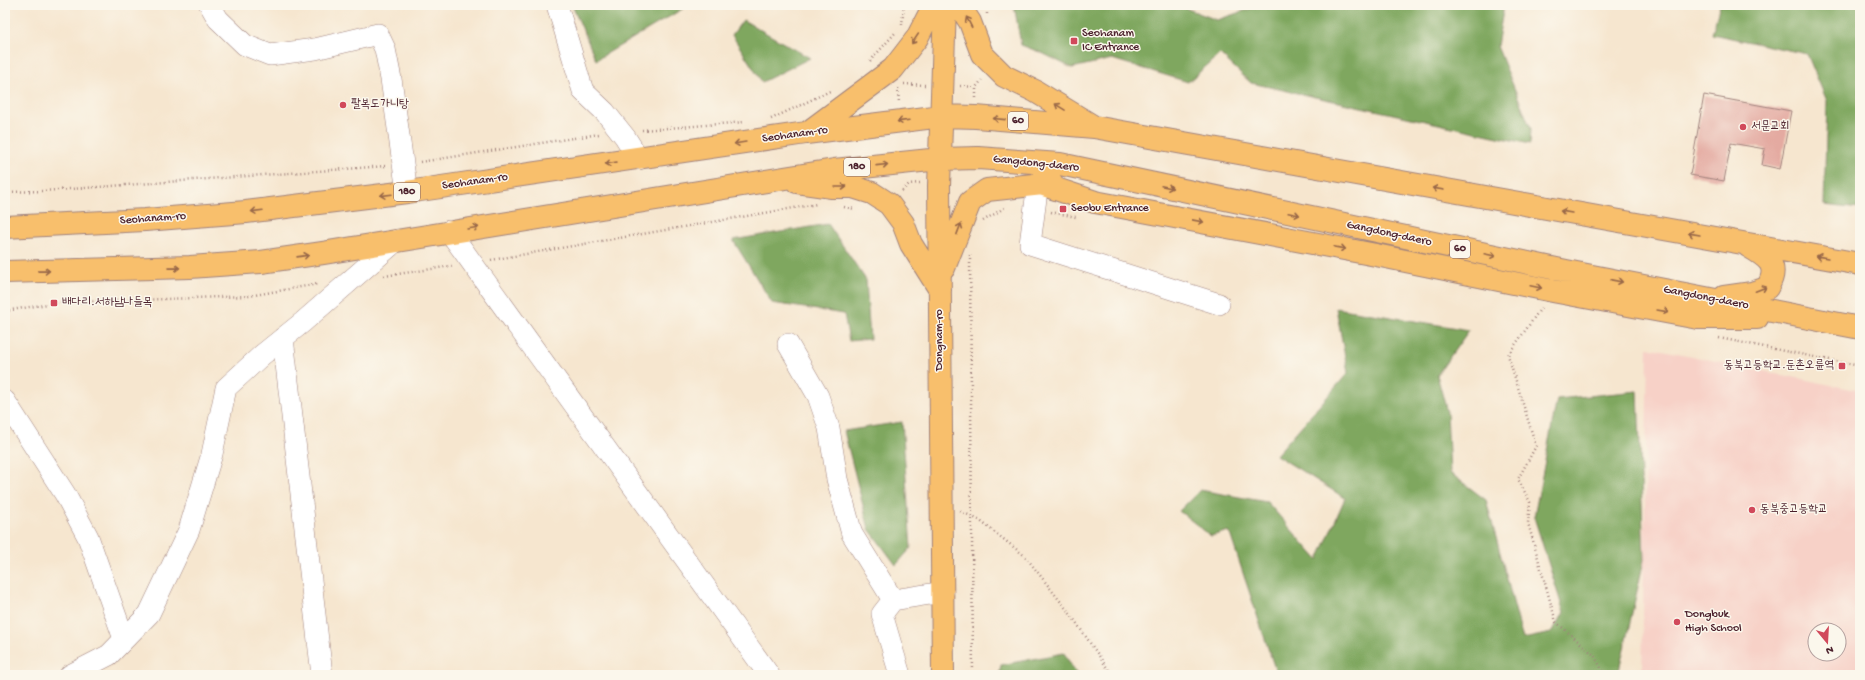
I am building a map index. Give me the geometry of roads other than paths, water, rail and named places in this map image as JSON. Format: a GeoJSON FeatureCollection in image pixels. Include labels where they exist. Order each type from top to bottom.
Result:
{"type":"FeatureCollection","features":[{"type":"Feature","properties":{"kind":"main road"},"geometry":{"type":"LineString","coordinates":[[806,133],[893,68],[917,38],[934,5]]}},
{"type":"Feature","properties":{"kind":"main road","name":"Dongnam-ro"},"geometry":{"type":"LineString","coordinates":[[943,675],[940,159],[945,5]]}},
{"type":"Feature","properties":{"kind":"main road"},"geometry":{"type":"LineString","coordinates":[[959,5],[970,22],[982,54],[1004,76],[1035,91],[1094,127]]}},
{"type":"Feature","properties":{"kind":"main road","name":"Seohanam-ro"},"geometry":{"type":"LineString","coordinates":[[5,227],[145,220],[238,213],[406,192],[639,159],[806,133],[942,116]]}},
{"type":"Feature","properties":{"kind":"main road","name":"60"},"geometry":{"type":"LineString","coordinates":[[942,116],[976,117],[1094,127],[1860,264]]}},
{"type":"Feature","properties":{"kind":"main road","name":"Gangdong-daero"},"geometry":{"type":"LineString","coordinates":[[940,159],[978,158],[1060,164],[1566,271],[1860,328]]}},
{"type":"Feature","properties":{"kind":"main road","name":"180"},"geometry":{"type":"LineString","coordinates":[[5,272],[190,267],[261,262],[774,179],[834,170],[940,159]]}},
{"type":"Feature","properties":{"kind":"main road"},"geometry":{"type":"LineString","coordinates":[[774,179],[832,187],[853,187],[872,193],[884,200],[889,204],[903,223],[911,244],[940,284]]}},
{"type":"Feature","properties":{"kind":"main road"},"geometry":{"type":"LineString","coordinates":[[940,284],[970,202],[987,190],[1038,183],[1143,182]]}},
{"type":"Feature","properties":{"kind":"main road"},"geometry":{"type":"LineString","coordinates":[[1038,183],[1095,202],[1376,254],[1553,291],[1698,318],[1813,319]]}},
{"type":"Feature","properties":{"kind":"main road"},"geometry":{"type":"LineString","coordinates":[[1709,299],[1752,293],[1766,288],[1773,277],[1772,266],[1765,256],[1744,243]]}},
{"type":"Feature","properties":{"kind":"street"},"geometry":{"type":"LineString","coordinates":[[210,5],[218,19],[245,45],[270,55],[314,49],[378,34],[385,49],[391,79],[406,192]]}},
{"type":"Feature","properties":{"kind":"street"},"geometry":{"type":"LineString","coordinates":[[557,5],[583,91],[605,112],[621,131],[639,159]]}},
{"type":"Feature","properties":{"kind":"street"},"geometry":{"type":"LineString","coordinates":[[1038,183],[1030,244],[1220,304]]}},
{"type":"Feature","properties":{"kind":"street"},"geometry":{"type":"LineString","coordinates":[[449,232],[769,675]]}},
{"type":"Feature","properties":{"kind":"street"},"geometry":{"type":"LineString","coordinates":[[70,675],[109,655],[149,614],[189,530],[212,454],[226,388],[262,355],[352,280],[397,240]]}},
{"type":"Feature","properties":{"kind":"street"},"geometry":{"type":"LineString","coordinates":[[283,338],[322,675]]}},
{"type":"Feature","properties":{"kind":"street"},"geometry":{"type":"LineString","coordinates":[[788,344],[818,396],[829,428],[837,479],[852,534],[893,600]]}},
{"type":"Feature","properties":{"kind":"street"},"geometry":{"type":"LineString","coordinates":[[5,401],[64,494],[88,537],[124,639]]}},
{"type":"Feature","properties":{"kind":"street"},"geometry":{"type":"LineString","coordinates":[[900,675],[882,614],[893,600],[943,592]]}},
{"type":"Feature","properties":{"kind":"place","name":"Seohanam IC Entrance"},"geometry":{"type":"Point","coordinates":[1074,41]}},
{"type":"Feature","properties":{"kind":"place","name":"팔복도가니탕"},"geometry":{"type":"Point","coordinates":[343,105]}},
{"type":"Feature","properties":{"kind":"place","name":"서문교회"},"geometry":{"type":"Point","coordinates":[1743,127]}},
{"type":"Feature","properties":{"kind":"place","name":"Seobu Entrance"},"geometry":{"type":"Point","coordinates":[1063,209]}},
{"type":"Feature","properties":{"kind":"place","name":"배다리.서하남나들목"},"geometry":{"type":"Point","coordinates":[54,303]}},
{"type":"Feature","properties":{"kind":"place","name":"동북고등학교.둔촌오륜역"},"geometry":{"type":"Point","coordinates":[1842,366]}},
{"type":"Feature","properties":{"kind":"place","name":"동북중고등학교"},"geometry":{"type":"Point","coordinates":[1752,510]}},
{"type":"Feature","properties":{"kind":"place","name":"Dongbuk High School"},"geometry":{"type":"Point","coordinates":[1677,622]}}]}
